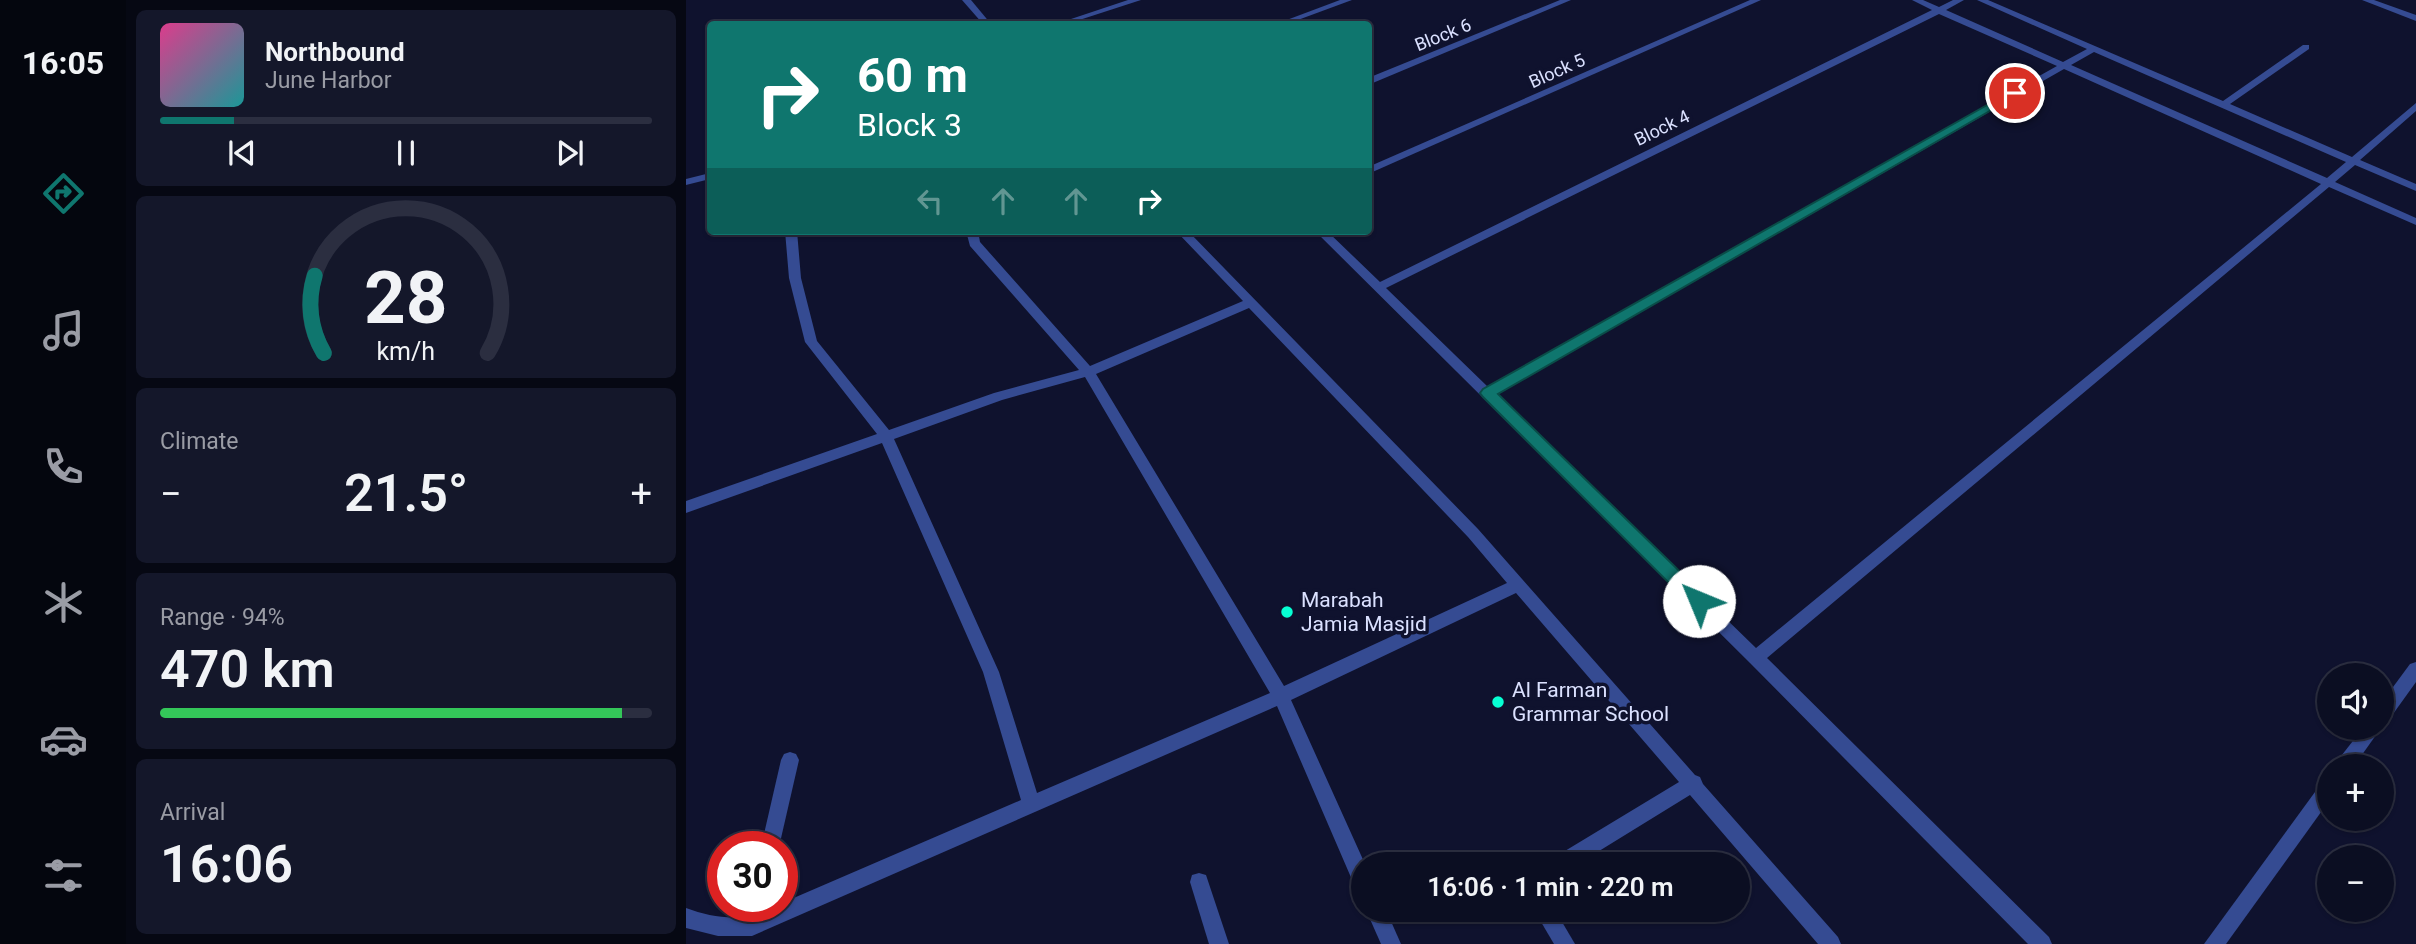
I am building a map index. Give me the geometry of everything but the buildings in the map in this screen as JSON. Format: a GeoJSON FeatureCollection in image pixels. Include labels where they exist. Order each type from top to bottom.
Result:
{"type":"FeatureCollection","features":[{"type":"Feature","properties":{"kind":"street"},"geometry":{"type":"LineString","coordinates":[[966,0],[984,21]]}},
{"type":"Feature","properties":{"kind":"street"},"geometry":{"type":"LineString","coordinates":[[1070,21],[1137,0]]}},
{"type":"Feature","properties":{"kind":"street"},"geometry":{"type":"LineString","coordinates":[[1288,21],[1348,0]]}},
{"type":"Feature","properties":{"kind":"street","name":"Block 6"},"geometry":{"type":"LineString","coordinates":[[1372,80],[1567,0]]}},
{"type":"Feature","properties":{"kind":"street","name":"Block 5"},"geometry":{"type":"LineString","coordinates":[[1372,169],[1757,0]]}},
{"type":"Feature","properties":{"kind":"street"},"geometry":{"type":"LineString","coordinates":[[1916,0],[2416,222]]}},
{"type":"Feature","properties":{"kind":"street","name":"Block 4"},"geometry":{"type":"LineString","coordinates":[[1379,287],[1960,0]]}},
{"type":"Feature","properties":{"kind":"street"},"geometry":{"type":"LineString","coordinates":[[1981,0],[2416,188]]}},
{"type":"Feature","properties":{"kind":"street"},"geometry":{"type":"LineString","coordinates":[[2366,0],[2416,18]]}},
{"type":"Feature","properties":{"kind":"street"},"geometry":{"type":"LineString","coordinates":[[2223,105],[2306,47]]}},
{"type":"Feature","properties":{"kind":"street"},"geometry":{"type":"LineString","coordinates":[[1488,393],[2093,49]]}},
{"type":"Feature","properties":{"kind":"street"},"geometry":{"type":"LineString","coordinates":[[1756,658],[2328,183],[2416,106]]}},
{"type":"Feature","properties":{"kind":"street"},"geometry":{"type":"LineString","coordinates":[[686,182],[707,177]]}},
{"type":"Feature","properties":{"kind":"street"},"geometry":{"type":"LineString","coordinates":[[791,235],[795,278],[811,342],[886,436],[991,672],[1031,803]]}},
{"type":"Feature","properties":{"kind":"street"},"geometry":{"type":"LineString","coordinates":[[973,235],[974,243],[1088,372],[1281,696],[1351,855]]}},
{"type":"Feature","properties":{"kind":"street"},"geometry":{"type":"LineString","coordinates":[[1186,235],[1473,533],[1694,783],[1831,944]]}},
{"type":"Feature","properties":{"kind":"street"},"geometry":{"type":"LineString","coordinates":[[1325,235],[1756,658],[2042,944]]}},
{"type":"Feature","properties":{"kind":"street"},"geometry":{"type":"LineString","coordinates":[[686,507],[999,396],[1088,372],[1250,303]]}},
{"type":"Feature","properties":{"kind":"street"},"geometry":{"type":"LineString","coordinates":[[686,918],[712,927],[733,929],[752,926],[1281,696],[1518,585]]}},
{"type":"Feature","properties":{"kind":"street"},"geometry":{"type":"LineString","coordinates":[[2394,699],[2416,669]]}},
{"type":"Feature","properties":{"kind":"street"},"geometry":{"type":"LineString","coordinates":[[774,831],[790,760]]}},
{"type":"Feature","properties":{"kind":"street"},"geometry":{"type":"LineString","coordinates":[[1582,852],[1694,783]]}},
{"type":"Feature","properties":{"kind":"street"},"geometry":{"type":"LineString","coordinates":[[2214,944],[2317,803]]}},
{"type":"Feature","properties":{"kind":"street"},"geometry":{"type":"LineString","coordinates":[[1199,882],[1219,944]]}},
{"type":"Feature","properties":{"kind":"street"},"geometry":{"type":"LineString","coordinates":[[752,926],[753,922]]}},
{"type":"Feature","properties":{"kind":"street"},"geometry":{"type":"LineString","coordinates":[[1381,922],[1391,944]]}},
{"type":"Feature","properties":{"kind":"street"},"geometry":{"type":"LineString","coordinates":[[1551,922],[1565,944]]}},
{"type":"Feature","properties":{"kind":"place","name":"Marabah Jamia Masjid"},"geometry":{"type":"Point","coordinates":[1287,612]}},
{"type":"Feature","properties":{"kind":"place","name":"Al Farman Grammar School"},"geometry":{"type":"Point","coordinates":[1498,702]}},
{"type":"Feature","properties":{"kind":"route"},"geometry":{"type":"LineString","coordinates":[[1699,601],[1488,393],[2015,93]]}}]}
